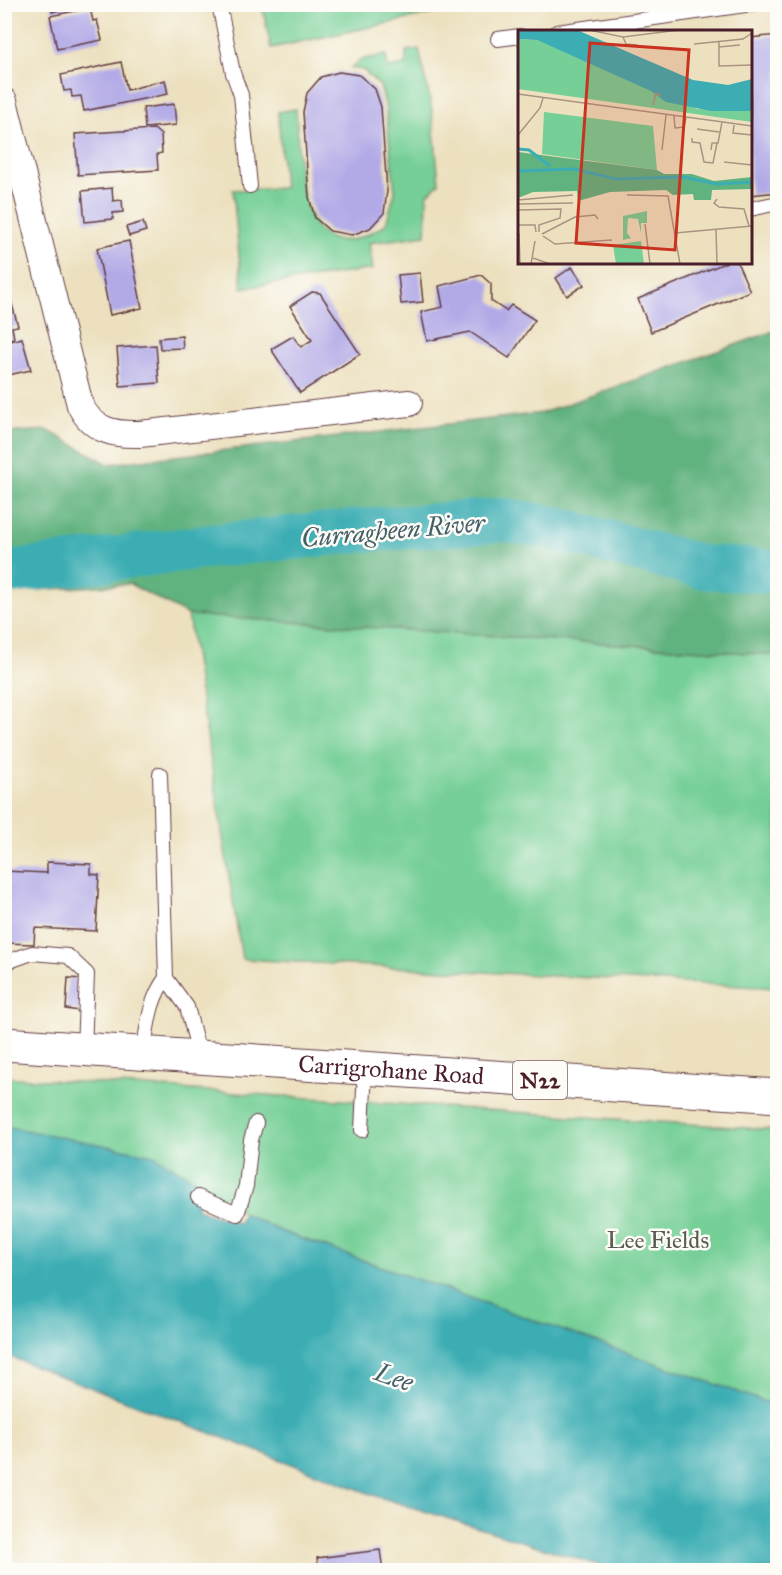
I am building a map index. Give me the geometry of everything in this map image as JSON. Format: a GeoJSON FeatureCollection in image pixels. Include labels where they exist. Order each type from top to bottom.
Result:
{"type":"FeatureCollection","features":[{"type":"Feature","properties":{"kind":"highway","name":"Carrigrohane Road"},"geometry":{"type":"LineString","coordinates":[[4,1044],[777,1096]]}},
{"type":"Feature","properties":{"kind":"street"},"geometry":{"type":"LineString","coordinates":[[4,101],[8,128],[84,414],[106,432],[121,435],[409,403]]}},
{"type":"Feature","properties":{"kind":"lane"},"geometry":{"type":"LineString","coordinates":[[219,4],[233,73],[241,95],[250,186]]}},
{"type":"Feature","properties":{"kind":"lane"},"geometry":{"type":"LineString","coordinates":[[571,30],[752,4]]}},
{"type":"Feature","properties":{"kind":"lane"},"geometry":{"type":"LineString","coordinates":[[498,39],[518,36]]}},
{"type":"Feature","properties":{"kind":"lane"},"geometry":{"type":"LineString","coordinates":[[752,209],[777,204]]}},
{"type":"Feature","properties":{"kind":"lane"},"geometry":{"type":"LineString","coordinates":[[160,774],[166,978],[187,1007],[200,1057]]}},
{"type":"Feature","properties":{"kind":"lane"},"geometry":{"type":"LineString","coordinates":[[4,963],[32,953],[68,956],[87,974],[84,1049]]}},
{"type":"Feature","properties":{"kind":"lane"},"geometry":{"type":"LineString","coordinates":[[143,1052],[151,1006],[157,990],[166,978]]}},
{"type":"Feature","properties":{"kind":"lane"},"geometry":{"type":"LineString","coordinates":[[362,1130],[365,1069]]}},
{"type":"Feature","properties":{"kind":"lane"},"geometry":{"type":"LineString","coordinates":[[198,1197],[237,1214],[246,1186],[251,1140],[256,1123]]}},
{"type":"Feature","properties":{"kind":"green space"},"geometry":{"type":"Polygon","coordinates":[[[262,4],[475,4],[475,5],[271,48],[262,4]]]}},
{"type":"Feature","properties":{"kind":"green space"},"geometry":{"type":"Polygon","coordinates":[[[419,49],[432,110],[439,183],[427,195],[426,235],[369,243],[373,269],[242,288],[233,190],[284,188],[278,112],[296,109],[302,186],[308,210],[318,229],[334,239],[356,239],[386,224],[395,192],[385,103],[380,86],[363,70],[351,68],[360,60],[386,55],[388,68],[406,65],[406,51],[419,49]]]}},
{"type":"Feature","properties":{"kind":"green space"},"geometry":{"type":"Polygon","coordinates":[[[777,330],[777,655],[188,615],[130,584],[5,592],[5,433],[47,430],[108,464],[542,413],[777,330]]]}},
{"type":"Feature","properties":{"kind":"green space"},"geometry":{"type":"Polygon","coordinates":[[[188,615],[777,655],[777,988],[242,959],[188,615]]]}},
{"type":"Feature","properties":{"kind":"green space","name":"Lee Fields"},"geometry":{"type":"Polygon","coordinates":[[[4,1077],[777,1130],[777,1406],[280,1231],[243,1213],[154,1155],[5,1128],[4,1077]]]}},
{"type":"Feature","properties":{"kind":"water","name":"Lee"},"geometry":{"type":"Polygon","coordinates":[[[4,1126],[154,1155],[201,1184],[197,1208],[200,1210],[239,1223],[243,1213],[280,1231],[777,1406],[777,1570],[614,1570],[376,1496],[5,1355],[4,1126]]]}},
{"type":"Feature","properties":{"kind":"building"},"geometry":{"type":"Polygon","coordinates":[[[50,4],[80,4],[80,5],[52,12],[50,4]]]}},
{"type":"Feature","properties":{"kind":"building"},"geometry":{"type":"Polygon","coordinates":[[[90,8],[93,21],[97,20],[102,40],[57,49],[50,16],[90,8]]]}},
{"type":"Feature","properties":{"kind":"building"},"geometry":{"type":"Polygon","coordinates":[[[778,35],[778,192],[752,195],[752,38],[778,35]]]}},
{"type":"Feature","properties":{"kind":"building"},"geometry":{"type":"Polygon","coordinates":[[[121,62],[127,90],[165,80],[168,94],[84,111],[81,96],[72,97],[71,90],[64,91],[61,75],[121,62]]]}},
{"type":"Feature","properties":{"kind":"building"},"geometry":{"type":"Polygon","coordinates":[[[339,72],[359,75],[375,89],[381,107],[387,191],[384,213],[370,228],[352,235],[330,231],[315,218],[309,197],[303,112],[307,93],[321,77],[339,72]]]}},
{"type":"Feature","properties":{"kind":"building"},"geometry":{"type":"Polygon","coordinates":[[[174,104],[176,125],[145,128],[143,108],[174,104]]]}},
{"type":"Feature","properties":{"kind":"building"},"geometry":{"type":"Polygon","coordinates":[[[154,129],[161,135],[162,153],[157,154],[158,170],[78,175],[75,134],[154,129]]]}},
{"type":"Feature","properties":{"kind":"building"},"geometry":{"type":"Polygon","coordinates":[[[112,188],[113,201],[122,200],[123,212],[113,213],[113,219],[85,222],[82,191],[112,188]]]}},
{"type":"Feature","properties":{"kind":"building"},"geometry":{"type":"Polygon","coordinates":[[[143,222],[146,231],[129,236],[126,227],[143,222]]]}},
{"type":"Feature","properties":{"kind":"building"},"geometry":{"type":"Polygon","coordinates":[[[129,241],[142,308],[110,315],[97,248],[129,241]]]}},
{"type":"Feature","properties":{"kind":"building"},"geometry":{"type":"Polygon","coordinates":[[[722,264],[738,264],[750,291],[651,332],[638,299],[722,264]]]}},
{"type":"Feature","properties":{"kind":"building"},"geometry":{"type":"Polygon","coordinates":[[[572,267],[584,285],[567,296],[556,278],[572,267]]]}},
{"type":"Feature","properties":{"kind":"building"},"geometry":{"type":"Polygon","coordinates":[[[420,273],[423,302],[401,304],[398,275],[420,273]]]}},
{"type":"Feature","properties":{"kind":"building"},"geometry":{"type":"Polygon","coordinates":[[[481,275],[491,284],[491,301],[506,311],[511,305],[535,320],[509,358],[470,332],[427,341],[421,312],[443,307],[439,286],[481,275]]]}},
{"type":"Feature","properties":{"kind":"building"},"geometry":{"type":"Polygon","coordinates":[[[4,276],[18,326],[12,327],[14,338],[4,340],[4,276]]]}},
{"type":"Feature","properties":{"kind":"building"},"geometry":{"type":"Polygon","coordinates":[[[312,292],[320,293],[360,354],[300,393],[271,349],[293,336],[301,347],[312,340],[290,306],[312,292]]]}},
{"type":"Feature","properties":{"kind":"building"},"geometry":{"type":"Polygon","coordinates":[[[182,336],[183,348],[160,349],[159,338],[182,336]]]}},
{"type":"Feature","properties":{"kind":"building"},"geometry":{"type":"Polygon","coordinates":[[[22,338],[31,370],[4,376],[4,343],[22,338]]]}},
{"type":"Feature","properties":{"kind":"building"},"geometry":{"type":"Polygon","coordinates":[[[156,345],[159,383],[120,386],[117,348],[156,345]]]}},
{"type":"Feature","properties":{"kind":"building"},"geometry":{"type":"Polygon","coordinates":[[[47,862],[91,864],[91,874],[99,875],[96,931],[35,928],[34,944],[4,943],[4,871],[47,873],[47,862]]]}},
{"type":"Feature","properties":{"kind":"building"},"geometry":{"type":"Polygon","coordinates":[[[68,978],[82,979],[79,1011],[66,1009],[68,978]]]}},
{"type":"Feature","properties":{"kind":"building"},"geometry":{"type":"Polygon","coordinates":[[[380,1550],[383,1570],[319,1570],[317,1558],[380,1550]]]}},
{"type":"Feature","properties":{"kind":"waterway","name":"Curragheen River"},"geometry":{"type":"LineString","coordinates":[[4,573],[203,547],[357,531],[505,520],[554,528],[703,567],[778,572]]}}]}
